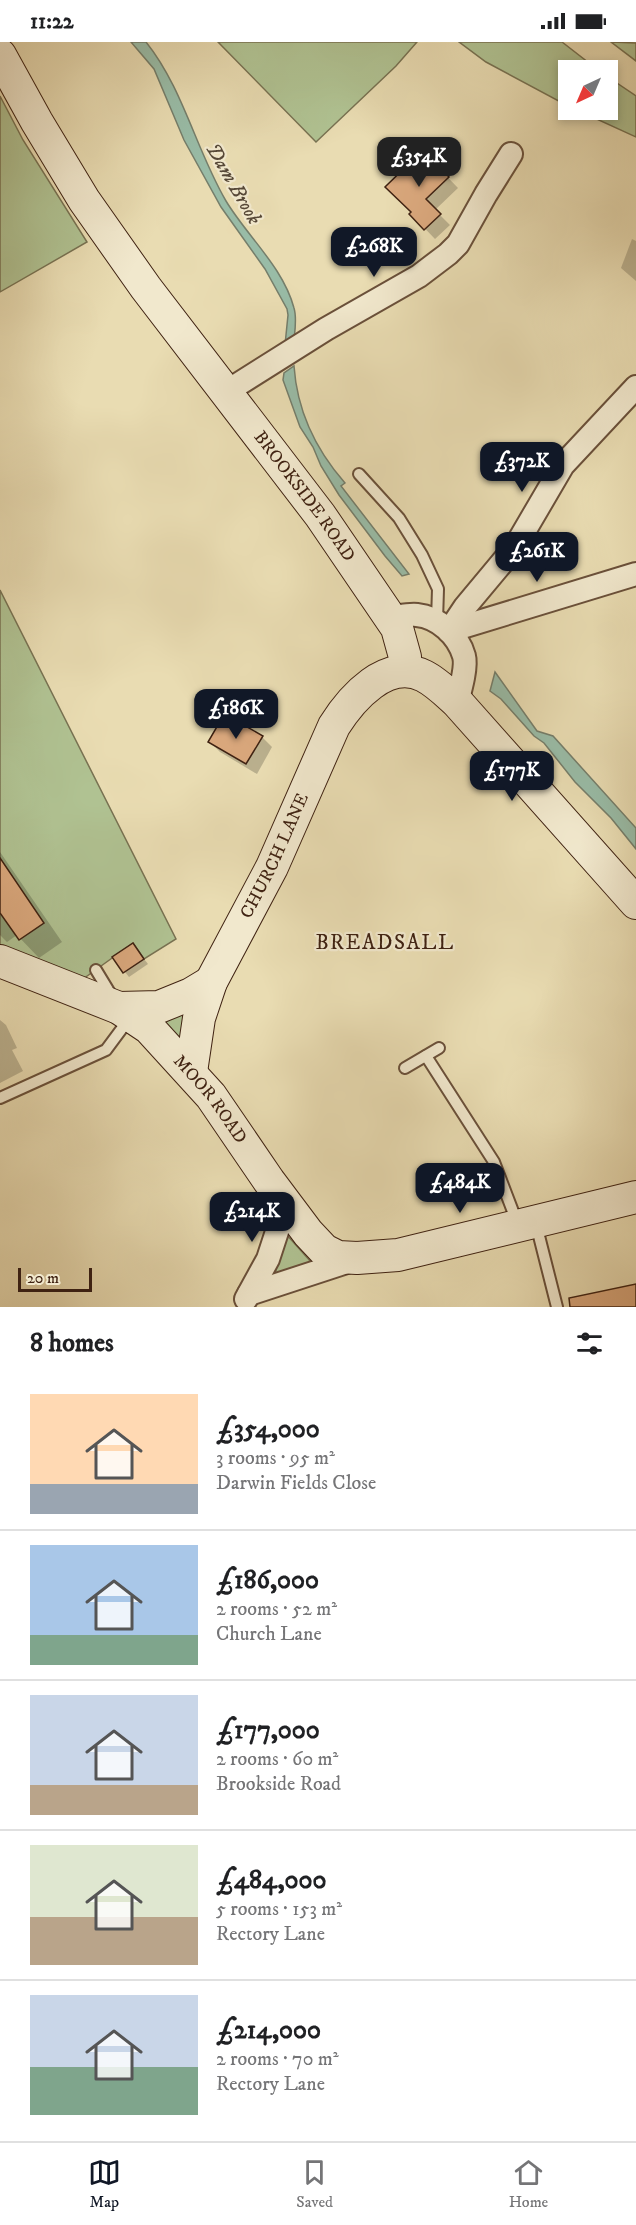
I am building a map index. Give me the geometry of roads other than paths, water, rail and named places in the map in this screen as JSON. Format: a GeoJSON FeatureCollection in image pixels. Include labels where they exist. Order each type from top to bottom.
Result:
{"type":"FeatureCollection","features":[{"type":"Feature","properties":{"kind":"street","name":"BROOKSIDE ROAD"},"geometry":{"type":"LineString","coordinates":[[0,55],[37,123],[84,200],[146,288],[320,515],[397,628],[405,657],[403,671]]}},
{"type":"Feature","properties":{"kind":"street"},"geometry":{"type":"LineString","coordinates":[[226,392],[326,329],[419,276],[448,254],[462,237],[511,154]]}},
{"type":"Feature","properties":{"kind":"street"},"geometry":{"type":"LineString","coordinates":[[443,626],[465,607],[515,547],[563,465],[636,387]]}},
{"type":"Feature","properties":{"kind":"street"},"geometry":{"type":"LineString","coordinates":[[443,626],[636,574]]}},
{"type":"Feature","properties":{"kind":"street"},"geometry":{"type":"LineString","coordinates":[[389,618],[414,615],[443,626],[464,657],[457,702]]}},
{"type":"Feature","properties":{"kind":"street"},"geometry":{"type":"LineString","coordinates":[[403,671],[423,675],[457,702],[636,903]]}},
{"type":"Feature","properties":{"kind":"street","name":"CHURCH LANE"},"geometry":{"type":"LineString","coordinates":[[191,1072],[199,1018],[211,981],[233,944],[272,867],[334,726],[346,706],[374,682],[387,675],[403,671]]}},
{"type":"Feature","properties":{"kind":"street","name":"MOOR ROAD"},"geometry":{"type":"LineString","coordinates":[[0,961],[125,1012],[149,1028],[211,1096],[308,1233],[324,1250],[338,1257],[398,1255],[636,1197]]}},
{"type":"Feature","properties":{"kind":"street","name":"MOOR ROAD"},"geometry":{"type":"LineString","coordinates":[[125,1012],[159,1006],[191,994],[211,981]]}},
{"type":"Feature","properties":{"kind":"street"},"geometry":{"type":"LineString","coordinates":[[245,1301],[268,1259],[286,1204]]}},
{"type":"Feature","properties":{"kind":"street"},"geometry":{"type":"LineString","coordinates":[[245,1301],[357,1258]]}},
{"type":"Feature","properties":{"kind":"lane"},"geometry":{"type":"LineString","coordinates":[[358,474],[399,518],[422,555],[438,589],[443,626]]}},
{"type":"Feature","properties":{"kind":"lane"},"geometry":{"type":"LineString","coordinates":[[0,1098],[106,1050],[125,1012],[96,970]]}},
{"type":"Feature","properties":{"kind":"lane"},"geometry":{"type":"LineString","coordinates":[[405,1068],[439,1048]]}},
{"type":"Feature","properties":{"kind":"lane"},"geometry":{"type":"LineString","coordinates":[[426,1056],[494,1162],[526,1223],[557,1307]]}},
{"type":"Feature","properties":{"kind":"district","name":"BREADSALL"},"geometry":{"type":"Point","coordinates":[385,943]}},
{"type":"Feature","properties":{"kind":"water label","name":"Dam Brook"},"geometry":{"type":"Point","coordinates":[233,184]}}]}
